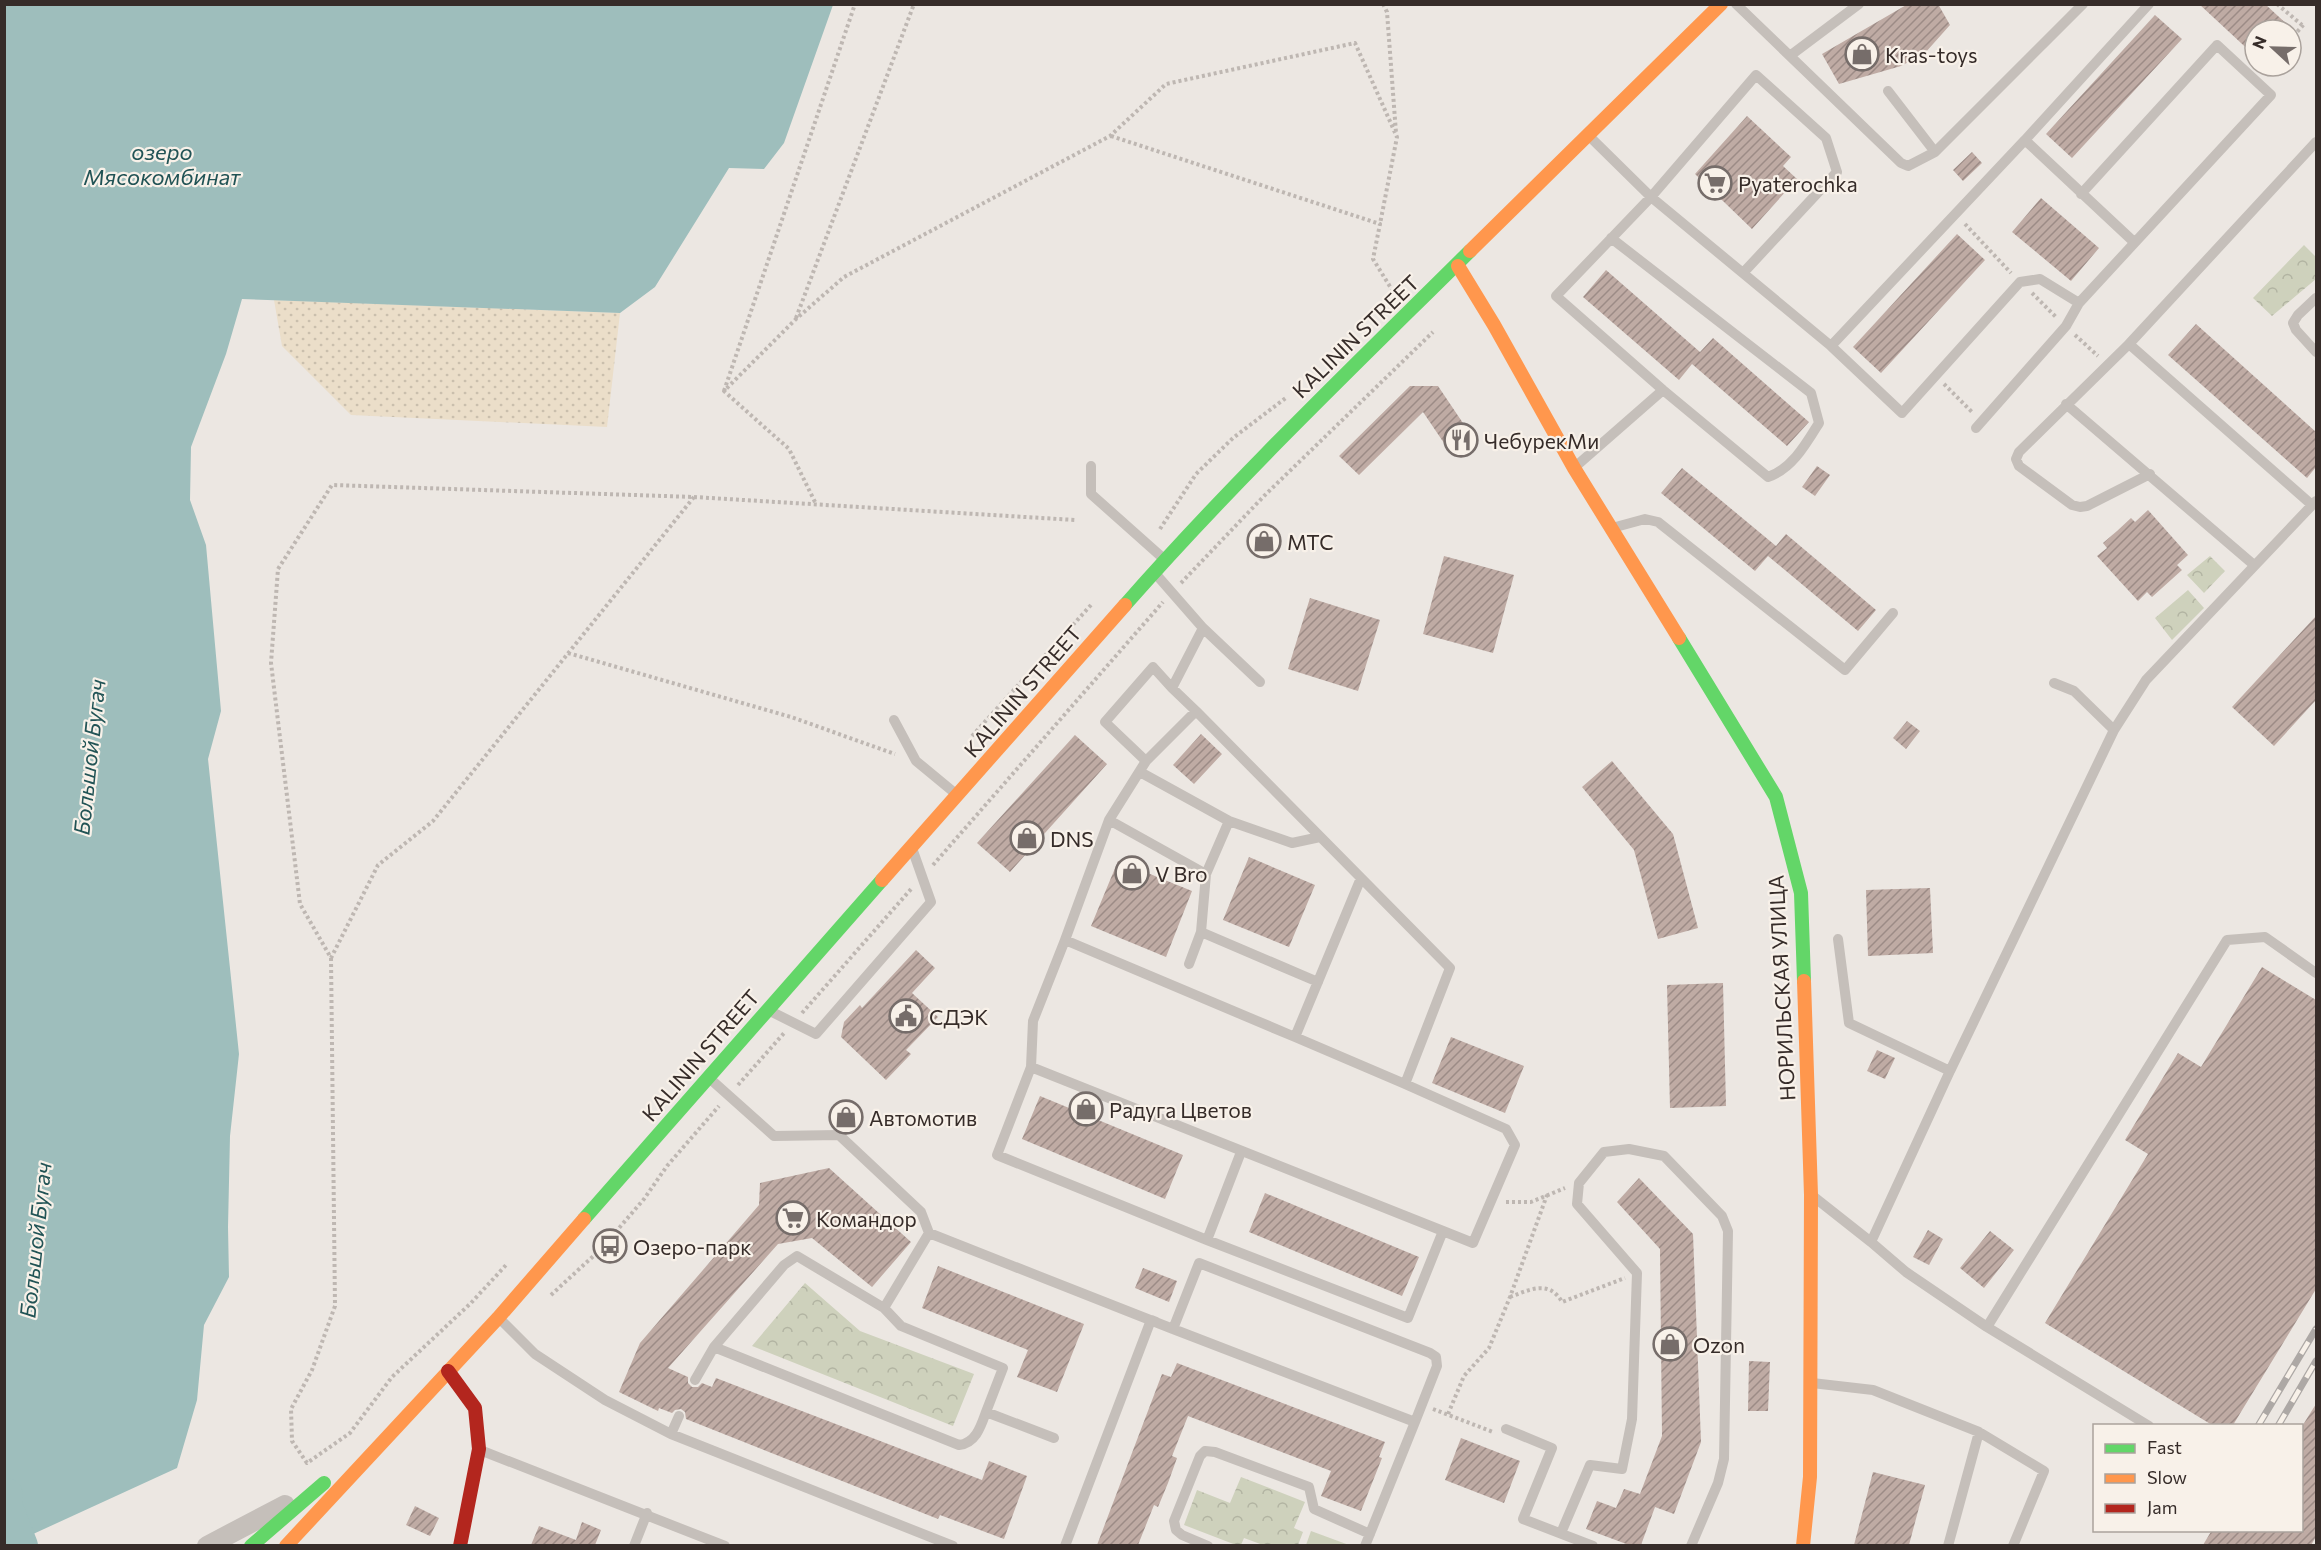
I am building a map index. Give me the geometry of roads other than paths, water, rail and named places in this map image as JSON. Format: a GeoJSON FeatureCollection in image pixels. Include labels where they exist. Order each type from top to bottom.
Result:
{"type":"FeatureCollection","features":[{"type":"Feature","properties":{"kind":"main road","name":"KALININ STREET"},"geometry":{"type":"LineString","coordinates":[[386,1437],[498,1318],[767,1009],[1165,560],[1310,409],[1722,4]]}},
{"type":"Feature","properties":{"kind":"main road","name":"НОРИЛЬСКАЯ УЛИЦА"},"geometry":{"type":"LineString","coordinates":[[1458,266],[1494,325],[1574,468],[1776,797],[1790,845],[1801,893],[1811,1195],[1809,1477],[1803,1545]]}},
{"type":"Feature","properties":{"kind":"main road"},"geometry":{"type":"LineString","coordinates":[[448,1371],[475,1408],[478,1449],[460,1545]]}},
{"type":"Feature","properties":{"kind":"main road"},"geometry":{"type":"LineString","coordinates":[[251,1545],[312,1492],[386,1437]]}},
{"type":"Feature","properties":{"kind":"main road"},"geometry":{"type":"LineString","coordinates":[[286,1545],[386,1437]]}},
{"type":"Feature","properties":{"kind":"street"},"geometry":{"type":"LineString","coordinates":[[207,1545],[312,1492]]}},
{"type":"Feature","properties":{"kind":"lane"},"geometry":{"type":"LineString","coordinates":[[1736,4],[1902,163],[1908,166],[1935,152],[2083,4]]}},
{"type":"Feature","properties":{"kind":"lane"},"geometry":{"type":"LineString","coordinates":[[1791,55],[1859,4]]}},
{"type":"Feature","properties":{"kind":"lane"},"geometry":{"type":"LineString","coordinates":[[1831,346],[2149,4]]}},
{"type":"Feature","properties":{"kind":"lane"},"geometry":{"type":"LineString","coordinates":[[1978,425],[2066,326],[2079,303],[2271,95],[2217,45],[2081,194]]}},
{"type":"Feature","properties":{"kind":"lane"},"geometry":{"type":"LineString","coordinates":[[1611,238],[1811,393],[1819,423],[1805,445],[1781,473],[1768,477],[1663,390],[1556,296],[1611,238],[1651,197],[1756,75],[1826,138],[1837,172],[1743,273]]}},
{"type":"Feature","properties":{"kind":"lane"},"geometry":{"type":"LineString","coordinates":[[1888,91],[1935,152]]}},
{"type":"Feature","properties":{"kind":"lane"},"geometry":{"type":"LineString","coordinates":[[1588,135],[1651,197],[1831,346],[1902,412],[2020,282],[2040,279],[2079,303]]}},
{"type":"Feature","properties":{"kind":"lane"},"geometry":{"type":"LineString","coordinates":[[2025,140],[2134,242]]}},
{"type":"Feature","properties":{"kind":"lane"},"geometry":{"type":"LineString","coordinates":[[2150,474],[2087,506],[2080,507],[2072,505],[2019,466],[2016,459],[2019,452],[2128,344],[2316,142]]}},
{"type":"Feature","properties":{"kind":"lane"},"geometry":{"type":"LineString","coordinates":[[2316,298],[2293,323],[2296,330],[2316,352]]}},
{"type":"Feature","properties":{"kind":"lane"},"geometry":{"type":"LineString","coordinates":[[1871,1242],[1950,1071],[2114,730],[2146,680],[2314,503],[2128,344]]}},
{"type":"Feature","properties":{"kind":"lane"},"geometry":{"type":"LineString","coordinates":[[1574,468],[1663,390]]}},
{"type":"Feature","properties":{"kind":"lane"},"geometry":{"type":"LineString","coordinates":[[2066,404],[2254,565]]}},
{"type":"Feature","properties":{"kind":"lane"},"geometry":{"type":"LineString","coordinates":[[1091,466],[1091,494],[1165,560]]}},
{"type":"Feature","properties":{"kind":"lane"},"geometry":{"type":"LineString","coordinates":[[1612,528],[1646,519],[1658,522],[1845,670],[1893,613]]}},
{"type":"Feature","properties":{"kind":"lane"},"geometry":{"type":"LineString","coordinates":[[1154,572],[1203,628],[1260,682]]}},
{"type":"Feature","properties":{"kind":"lane"},"geometry":{"type":"LineString","coordinates":[[1172,688],[1203,628]]}},
{"type":"Feature","properties":{"kind":"lane"},"geometry":{"type":"LineString","coordinates":[[1146,761],[1105,722],[1153,668],[1450,968],[1405,1084]]}},
{"type":"Feature","properties":{"kind":"lane"},"geometry":{"type":"LineString","coordinates":[[2054,683],[2074,691],[2114,730]]}},
{"type":"Feature","properties":{"kind":"lane"},"geometry":{"type":"LineString","coordinates":[[1196,711],[1146,761],[1109,820],[1033,1021],[1031,1067],[997,1155],[1408,1318],[1443,1231]]}},
{"type":"Feature","properties":{"kind":"lane"},"geometry":{"type":"LineString","coordinates":[[894,720],[916,761],[958,796]]}},
{"type":"Feature","properties":{"kind":"lane"},"geometry":{"type":"LineString","coordinates":[[1140,772],[1229,821],[1292,843],[1320,837]]}},
{"type":"Feature","properties":{"kind":"lane"},"geometry":{"type":"LineString","coordinates":[[1109,820],[1206,874]]}},
{"type":"Feature","properties":{"kind":"lane"},"geometry":{"type":"LineString","coordinates":[[1189,964],[1201,932],[1206,874],[1229,821]]}},
{"type":"Feature","properties":{"kind":"lane"},"geometry":{"type":"LineString","coordinates":[[767,1009],[816,1034],[931,902],[912,848]]}},
{"type":"Feature","properties":{"kind":"lane"},"geometry":{"type":"LineString","coordinates":[[1295,1037],[1361,878]]}},
{"type":"Feature","properties":{"kind":"lane"},"geometry":{"type":"LineString","coordinates":[[1201,932],[1318,982]]}},
{"type":"Feature","properties":{"kind":"lane"},"geometry":{"type":"LineString","coordinates":[[1987,1327],[2227,940],[2265,937],[2316,973]]}},
{"type":"Feature","properties":{"kind":"lane"},"geometry":{"type":"LineString","coordinates":[[1838,939],[1850,1023],[1950,1071]]}},
{"type":"Feature","properties":{"kind":"lane"},"geometry":{"type":"LineString","coordinates":[[1031,1067],[1473,1243],[1515,1145],[1506,1129],[1065,940]]}},
{"type":"Feature","properties":{"kind":"lane"},"geometry":{"type":"LineString","coordinates":[[708,1077],[774,1136],[839,1136],[921,1212],[929,1233],[1415,1422]]}},
{"type":"Feature","properties":{"kind":"lane"},"geometry":{"type":"LineString","coordinates":[[1560,1533],[1590,1465],[1622,1469],[1632,1419],[1637,1273],[1577,1204],[1579,1183],[1604,1152],[1629,1149],[1664,1156],[1722,1216],[1728,1231],[1724,1459],[1718,1483],[1691,1545]]}},
{"type":"Feature","properties":{"kind":"lane"},"geometry":{"type":"LineString","coordinates":[[1207,1240],[1241,1152]]}},
{"type":"Feature","properties":{"kind":"lane"},"geometry":{"type":"LineString","coordinates":[[1811,1195],[1906,1272],[1987,1327],[2147,1424]]}},
{"type":"Feature","properties":{"kind":"lane"},"geometry":{"type":"LineString","coordinates":[[884,1308],[929,1233]]}},
{"type":"Feature","properties":{"kind":"lane"},"geometry":{"type":"LineString","coordinates":[[695,1380],[714,1347],[784,1265],[798,1256],[884,1308],[901,1326],[1003,1368],[980,1429],[967,1444],[959,1445],[714,1347]]}},
{"type":"Feature","properties":{"kind":"lane"},"geometry":{"type":"LineString","coordinates":[[1173,1329],[1199,1263],[1436,1357],[1437,1366],[1365,1545]]}},
{"type":"Feature","properties":{"kind":"lane"},"geometry":{"type":"LineString","coordinates":[[498,1318],[535,1353],[605,1400],[671,1434],[953,1545]]}},
{"type":"Feature","properties":{"kind":"lane"},"geometry":{"type":"LineString","coordinates":[[1065,1545],[1151,1320]]}},
{"type":"Feature","properties":{"kind":"lane"},"geometry":{"type":"LineString","coordinates":[[1809,1382],[1873,1390],[1979,1432],[2044,1471],[2013,1545]]}},
{"type":"Feature","properties":{"kind":"lane"},"geometry":{"type":"LineString","coordinates":[[986,1412],[1054,1438]]}},
{"type":"Feature","properties":{"kind":"lane"},"geometry":{"type":"LineString","coordinates":[[671,1434],[679,1416]]}},
{"type":"Feature","properties":{"kind":"lane"},"geometry":{"type":"LineString","coordinates":[[1506,1429],[1552,1448],[1523,1519],[1593,1545]]}},
{"type":"Feature","properties":{"kind":"lane"},"geometry":{"type":"LineString","coordinates":[[1948,1545],[1979,1432]]}},
{"type":"Feature","properties":{"kind":"lane"},"geometry":{"type":"LineString","coordinates":[[478,1449],[725,1545]]}},
{"type":"Feature","properties":{"kind":"lane"},"geometry":{"type":"LineString","coordinates":[[1208,1545],[1182,1535],[1176,1530],[1174,1521],[1200,1456],[1205,1451],[1215,1452],[1309,1487],[1314,1509],[1370,1534]]}},
{"type":"Feature","properties":{"kind":"lane"},"geometry":{"type":"LineString","coordinates":[[634,1545],[647,1513]]}},
{"type":"Feature","properties":{"kind":"water","name":"озеро Мясокомбинат"},"geometry":{"type":"Polygon","coordinates":[[[5,4],[833,5],[784,143],[764,169],[729,168],[655,287],[620,313],[242,299],[226,354],[191,447],[190,500],[206,545],[221,711],[208,759],[239,1054],[230,1136],[229,1277],[204,1325],[197,1400],[177,1468],[7,1546],[4,1545],[5,4]]]}},
{"type":"Feature","properties":{"kind":"waterway","name":"Большой Бугач"},"geometry":{"type":"LineString","coordinates":[[6,1495],[5,1505],[21,1546]]}},
{"type":"Feature","properties":{"kind":"railway"},"geometry":{"type":"LineString","coordinates":[[2259,1424],[2316,1329]]}},
{"type":"Feature","properties":{"kind":"railway"},"geometry":{"type":"LineString","coordinates":[[2279,1424],[2316,1361]]}},
{"type":"Feature","properties":{"kind":"place","name":"Kras-toys"},"geometry":{"type":"Point","coordinates":[1862,54]}},
{"type":"Feature","properties":{"kind":"place","name":"Pyaterochka"},"geometry":{"type":"Point","coordinates":[1715,183]}},
{"type":"Feature","properties":{"kind":"place","name":"ЧебурекМи"},"geometry":{"type":"Point","coordinates":[1461,440]}},
{"type":"Feature","properties":{"kind":"place","name":"МТС"},"geometry":{"type":"Point","coordinates":[1264,541]}},
{"type":"Feature","properties":{"kind":"place","name":"DNS"},"geometry":{"type":"Point","coordinates":[1027,838]}},
{"type":"Feature","properties":{"kind":"place","name":"V Bro"},"geometry":{"type":"Point","coordinates":[1132,873]}},
{"type":"Feature","properties":{"kind":"place","name":"СДЭК"},"geometry":{"type":"Point","coordinates":[906,1016]}},
{"type":"Feature","properties":{"kind":"place","name":"Радуга Цветов"},"geometry":{"type":"Point","coordinates":[1086,1109]}},
{"type":"Feature","properties":{"kind":"place","name":"Автомотив"},"geometry":{"type":"Point","coordinates":[846,1117]}},
{"type":"Feature","properties":{"kind":"place","name":"Командор"},"geometry":{"type":"Point","coordinates":[793,1218]}},
{"type":"Feature","properties":{"kind":"place","name":"Озеро-парк"},"geometry":{"type":"Point","coordinates":[610,1246]}},
{"type":"Feature","properties":{"kind":"place","name":"Ozon"},"geometry":{"type":"Point","coordinates":[1670,1344]}}]}
